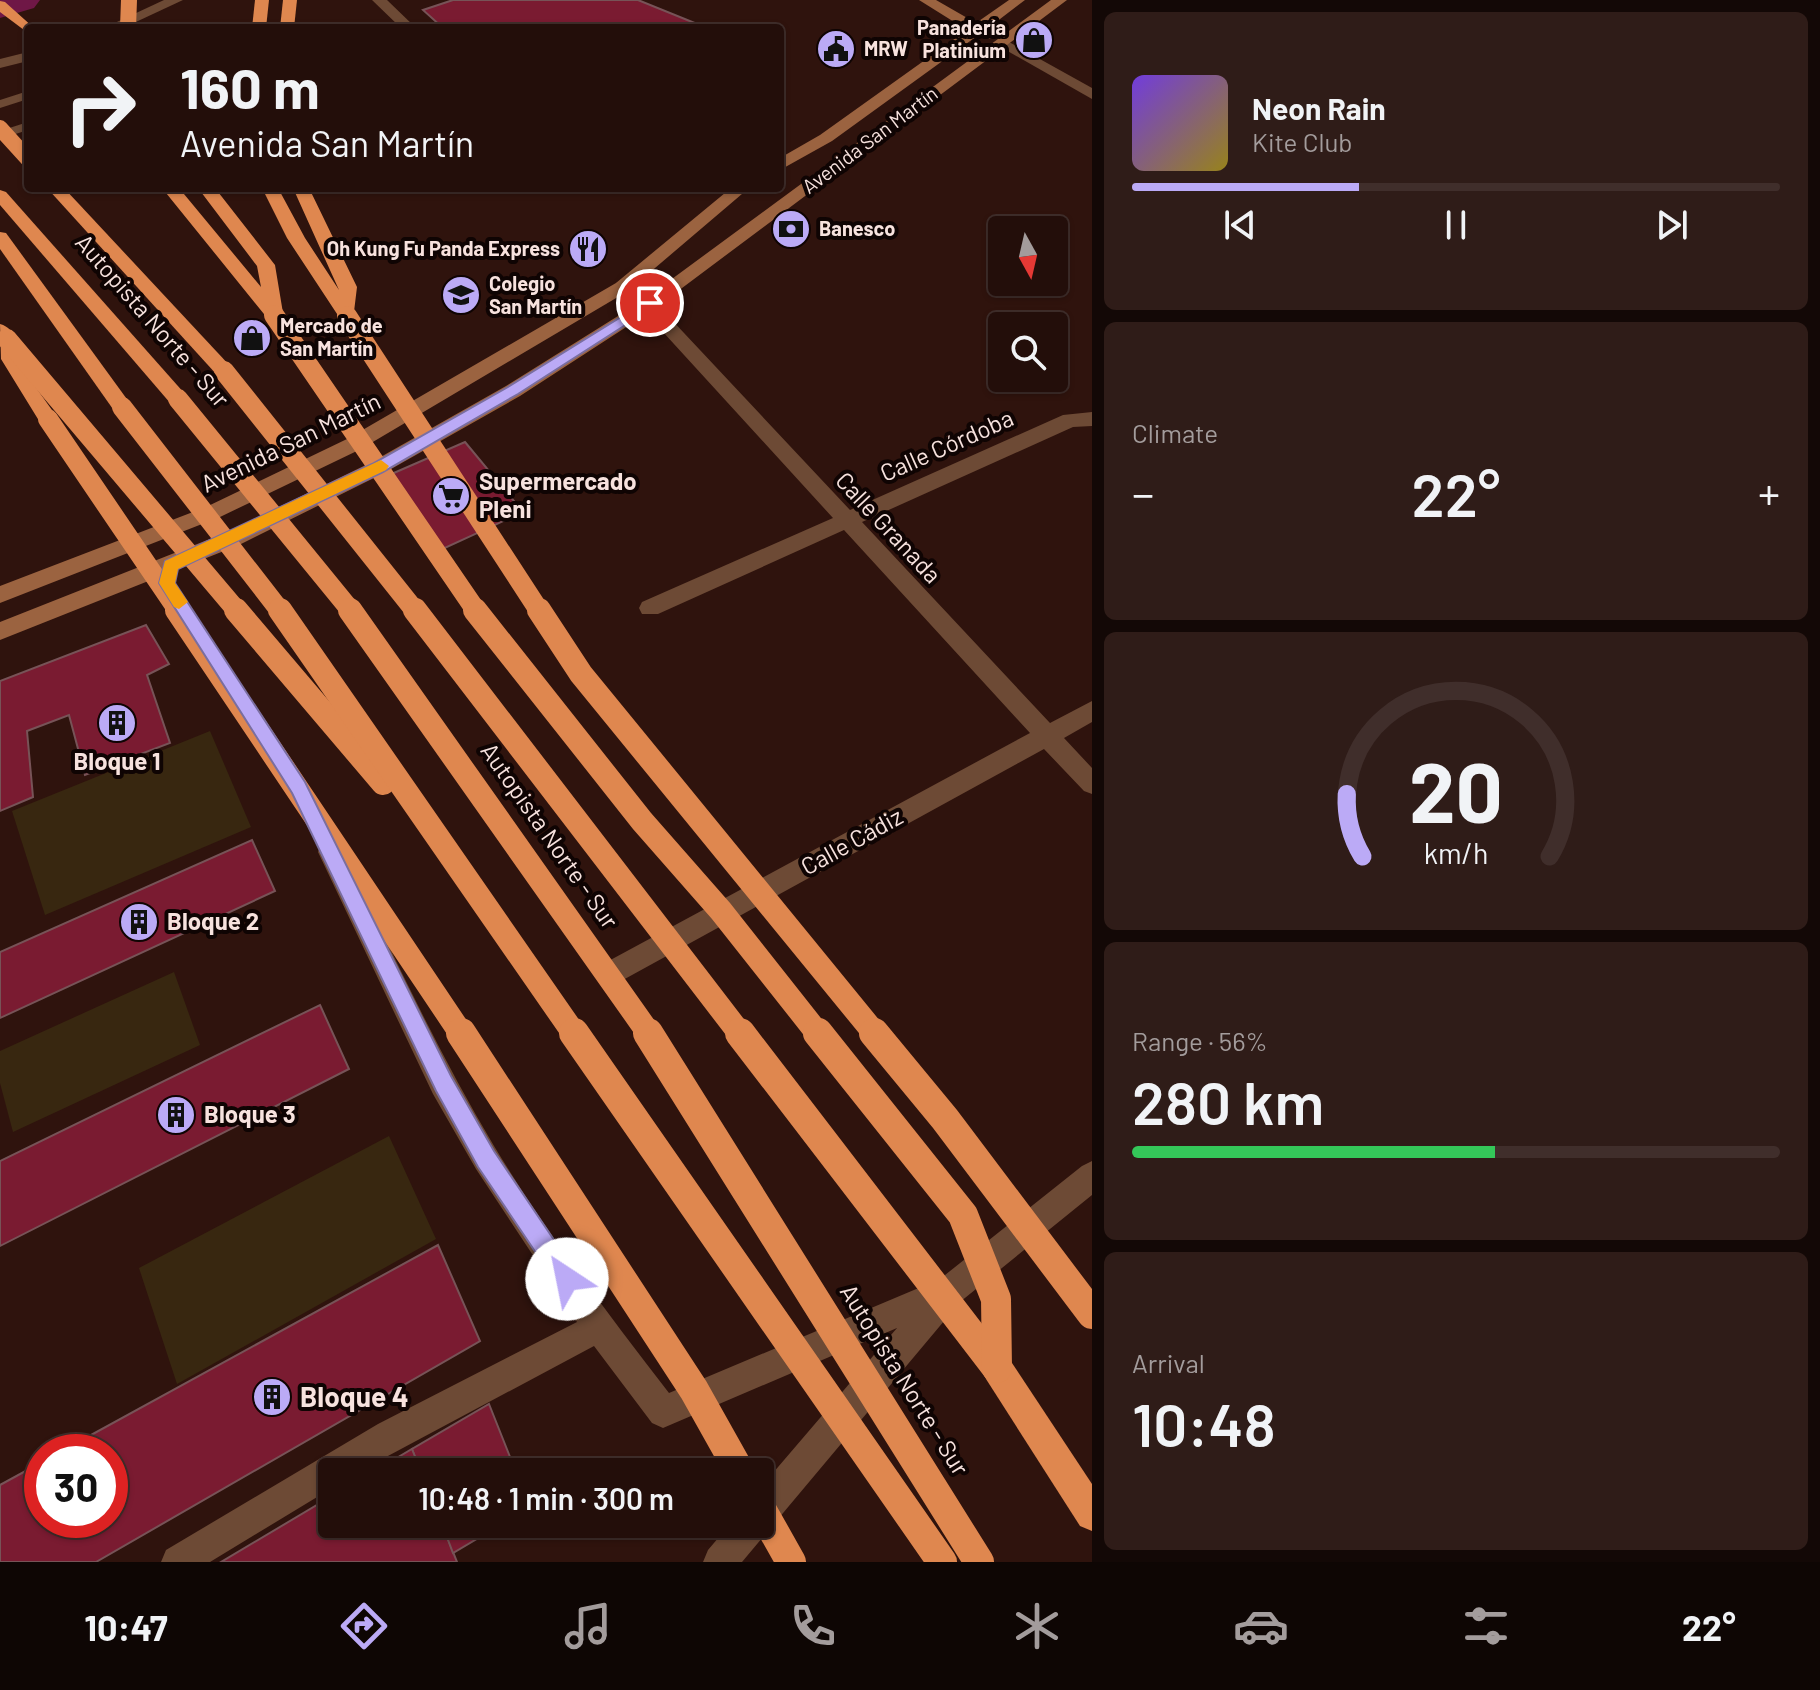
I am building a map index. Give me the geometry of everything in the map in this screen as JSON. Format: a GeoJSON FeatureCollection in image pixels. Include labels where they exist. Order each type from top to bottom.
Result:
{"type":"FeatureCollection","features":[{"type":"Feature","properties":{"kind":"highway"},"geometry":{"type":"LineString","coordinates":[[128,24],[129,0]]}},
{"type":"Feature","properties":{"kind":"highway"},"geometry":{"type":"LineString","coordinates":[[259,24],[262,0]]}},
{"type":"Feature","properties":{"kind":"highway"},"geometry":{"type":"LineString","coordinates":[[287,24],[290,0]]}},
{"type":"Feature","properties":{"kind":"highway"},"geometry":{"type":"LineString","coordinates":[[0,5],[24,26]]}},
{"type":"Feature","properties":{"kind":"highway"},"geometry":{"type":"LineString","coordinates":[[0,128],[24,155]]}},
{"type":"Feature","properties":{"kind":"highway","name":"Autopista Norte - Sur"},"geometry":{"type":"LineString","coordinates":[[59,192],[224,371],[426,624],[997,1368],[1092,1514]]}},
{"type":"Feature","properties":{"kind":"highway"},"geometry":{"type":"LineString","coordinates":[[173,192],[274,315],[494,637],[642,821],[731,923],[963,1215],[996,1299],[997,1368]]}},
{"type":"Feature","properties":{"kind":"highway"},"geometry":{"type":"LineString","coordinates":[[209,192],[266,265],[274,315]]}},
{"type":"Feature","properties":{"kind":"highway"},"geometry":{"type":"LineString","coordinates":[[272,192],[296,238],[581,674],[945,1119],[1092,1314]]}},
{"type":"Feature","properties":{"kind":"highway"},"geometry":{"type":"LineString","coordinates":[[303,192],[348,287],[347,316]]}},
{"type":"Feature","properties":{"kind":"highway","name":"Autopista Norte - Sur"},"geometry":{"type":"LineString","coordinates":[[0,195],[178,399],[362,624],[661,1051],[979,1562]]}},
{"type":"Feature","properties":{"kind":"highway"},"geometry":{"type":"LineString","coordinates":[[0,237],[122,407],[280,610],[942,1562]]}},
{"type":"Feature","properties":{"kind":"highway"},"geometry":{"type":"LineString","coordinates":[[4,335],[250,622],[496,920]]}},
{"type":"Feature","properties":{"kind":"highway"},"geometry":{"type":"LineString","coordinates":[[4,335],[10,359],[48,419],[366,888],[694,1390],[732,1458]]}},
{"type":"Feature","properties":{"kind":"highway"},"geometry":{"type":"LineString","coordinates":[[0,364],[48,419]]}},
{"type":"Feature","properties":{"kind":"highway"},"geometry":{"type":"LineString","coordinates":[[774,1532],[791,1562]]}},
{"type":"Feature","properties":{"kind":"main road"},"geometry":{"type":"LineString","coordinates":[[926,0],[975,30],[1002,42]]}},
{"type":"Feature","properties":{"kind":"main road","name":"Avenida San Martín"},"geometry":{"type":"LineString","coordinates":[[784,163],[826,138],[1018,0]]}},
{"type":"Feature","properties":{"kind":"main road","name":"Avenida San Martín"},"geometry":{"type":"LineString","coordinates":[[0,631],[170,566],[377,468],[513,391],[648,305],[1060,0]]}},
{"type":"Feature","properties":{"kind":"main road","name":"Avenida San Martín"},"geometry":{"type":"LineString","coordinates":[[0,595],[213,512],[354,444],[486,370],[622,287],[733,192]]}},
{"type":"Feature","properties":{"kind":"street"},"geometry":{"type":"LineString","coordinates":[[120,24],[176,0]]}},
{"type":"Feature","properties":{"kind":"street"},"geometry":{"type":"LineString","coordinates":[[379,0],[405,24]]}},
{"type":"Feature","properties":{"kind":"street"},"geometry":{"type":"LineString","coordinates":[[1002,42],[1092,94]]}},
{"type":"Feature","properties":{"kind":"street"},"geometry":{"type":"LineString","coordinates":[[0,55],[24,48]]}},
{"type":"Feature","properties":{"kind":"street"},"geometry":{"type":"LineString","coordinates":[[0,64],[24,57]]}},
{"type":"Feature","properties":{"kind":"street","name":"Calle Granada"},"geometry":{"type":"LineString","coordinates":[[622,287],[648,305],[1092,784]]}},
{"type":"Feature","properties":{"kind":"street","name":"Calle Córdoba"},"geometry":{"type":"LineString","coordinates":[[650,608],[1070,420],[1092,419]]}},
{"type":"Feature","properties":{"kind":"street"},"geometry":{"type":"LineString","coordinates":[[170,566],[167,583],[298,787],[486,1159],[599,1327],[663,1412],[949,1291]]}},
{"type":"Feature","properties":{"kind":"street","name":"Calle Cádiz"},"geometry":{"type":"LineString","coordinates":[[612,973],[1092,711]]}},
{"type":"Feature","properties":{"kind":"street"},"geometry":{"type":"LineString","coordinates":[[774,1497],[949,1291],[1092,1176]]}},
{"type":"Feature","properties":{"kind":"street"},"geometry":{"type":"LineString","coordinates":[[178,1562],[389,1435],[599,1327]]}},
{"type":"Feature","properties":{"kind":"street"},"geometry":{"type":"LineString","coordinates":[[720,1562],[740,1538]]}},
{"type":"Feature","properties":{"kind":"lane"},"geometry":{"type":"LineString","coordinates":[[0,104],[24,96]]}},
{"type":"Feature","properties":{"kind":"lane"},"geometry":{"type":"LineString","coordinates":[[0,135],[24,127]]}},
{"type":"Feature","properties":{"kind":"shaded area"},"geometry":{"type":"Polygon","coordinates":[[[210,731],[251,827],[45,915],[12,811],[210,731]]]}},
{"type":"Feature","properties":{"kind":"shaded area"},"geometry":{"type":"Polygon","coordinates":[[[174,972],[200,1045],[13,1132],[0,1083],[0,1051],[174,972]]]}},
{"type":"Feature","properties":{"kind":"shaded area"},"geometry":{"type":"Polygon","coordinates":[[[389,1136],[436,1239],[177,1384],[139,1268],[389,1136]]]}},
{"type":"Feature","properties":{"kind":"building"},"geometry":{"type":"Polygon","coordinates":[[[453,0],[638,0],[697,24],[439,24],[423,10],[453,0]]]}},
{"type":"Feature","properties":{"kind":"building","name":"Supermercado Pleni"},"geometry":{"type":"Polygon","coordinates":[[[465,442],[523,512],[436,552],[380,479],[465,442]]]}},
{"type":"Feature","properties":{"kind":"building","name":"Bloque 1"},"geometry":{"type":"Polygon","coordinates":[[[146,625],[169,664],[147,675],[170,743],[85,775],[69,715],[27,731],[33,797],[0,811],[0,681],[146,625]]]}},
{"type":"Feature","properties":{"kind":"building","name":"Bloque 2"},"geometry":{"type":"Polygon","coordinates":[[[252,840],[275,891],[0,1018],[0,952],[252,840]]]}},
{"type":"Feature","properties":{"kind":"building","name":"Bloque 3"},"geometry":{"type":"Polygon","coordinates":[[[320,1005],[349,1069],[0,1246],[0,1161],[320,1005]]]}},
{"type":"Feature","properties":{"kind":"building","name":"Bloque 4"},"geometry":{"type":"Polygon","coordinates":[[[438,1245],[480,1341],[96,1562],[0,1562],[0,1485],[24,1472],[24,1538],[128,1538],[128,1434],[93,1434],[438,1245]]]}},
{"type":"Feature","properties":{"kind":"building"},"geometry":{"type":"Polygon","coordinates":[[[489,1404],[510,1458],[416,1458],[412,1449],[489,1404]]]}},
{"type":"Feature","properties":{"kind":"building"},"geometry":{"type":"Polygon","coordinates":[[[412,1449],[416,1458],[397,1458],[412,1449]]]}},
{"type":"Feature","properties":{"kind":"building"},"geometry":{"type":"Polygon","coordinates":[[[318,1504],[318,1538],[448,1538],[457,1562],[221,1562],[318,1504]]]}},
{"type":"Feature","properties":{"kind":"building"},"geometry":{"type":"Polygon","coordinates":[[[447,1538],[478,1538],[453,1553],[447,1538]]]}},
{"type":"Feature","properties":{"kind":"waterway"},"geometry":{"type":"LineString","coordinates":[[0,7],[21,0]]}},
{"type":"Feature","properties":{"kind":"slow traffic"},"geometry":{"type":"LineString","coordinates":[[179,602],[167,583],[170,566],[298,508],[381,466]]}},
{"type":"Feature","properties":{"kind":"place","name":"Panadería Platinium"},"geometry":{"type":"Point","coordinates":[1034,40]}},
{"type":"Feature","properties":{"kind":"place","name":"MRW"},"geometry":{"type":"Point","coordinates":[836,49]}},
{"type":"Feature","properties":{"kind":"place","name":"Banesco"},"geometry":{"type":"Point","coordinates":[791,229]}},
{"type":"Feature","properties":{"kind":"place","name":"Oh Kung Fu Panda Express"},"geometry":{"type":"Point","coordinates":[588,249]}},
{"type":"Feature","properties":{"kind":"place","name":"Colegio San Martín"},"geometry":{"type":"Point","coordinates":[461,295]}},
{"type":"Feature","properties":{"kind":"place","name":"Mercado de San Martín"},"geometry":{"type":"Point","coordinates":[252,338]}},
{"type":"Feature","properties":{"kind":"place","name":"Supermercado Pleni"},"geometry":{"type":"Point","coordinates":[451,496]}},
{"type":"Feature","properties":{"kind":"place","name":"Bloque 1"},"geometry":{"type":"Point","coordinates":[117,723]}},
{"type":"Feature","properties":{"kind":"place","name":"Bloque 2"},"geometry":{"type":"Point","coordinates":[139,922]}},
{"type":"Feature","properties":{"kind":"place","name":"Bloque 3"},"geometry":{"type":"Point","coordinates":[176,1115]}},
{"type":"Feature","properties":{"kind":"place","name":"Bloque 4"},"geometry":{"type":"Point","coordinates":[272,1397]}},
{"type":"Feature","properties":{"kind":"route"},"geometry":{"type":"LineString","coordinates":[[567,1279],[486,1159],[443,1084],[298,787],[167,583],[170,566],[377,468],[513,391],[650,303]]}}]}
